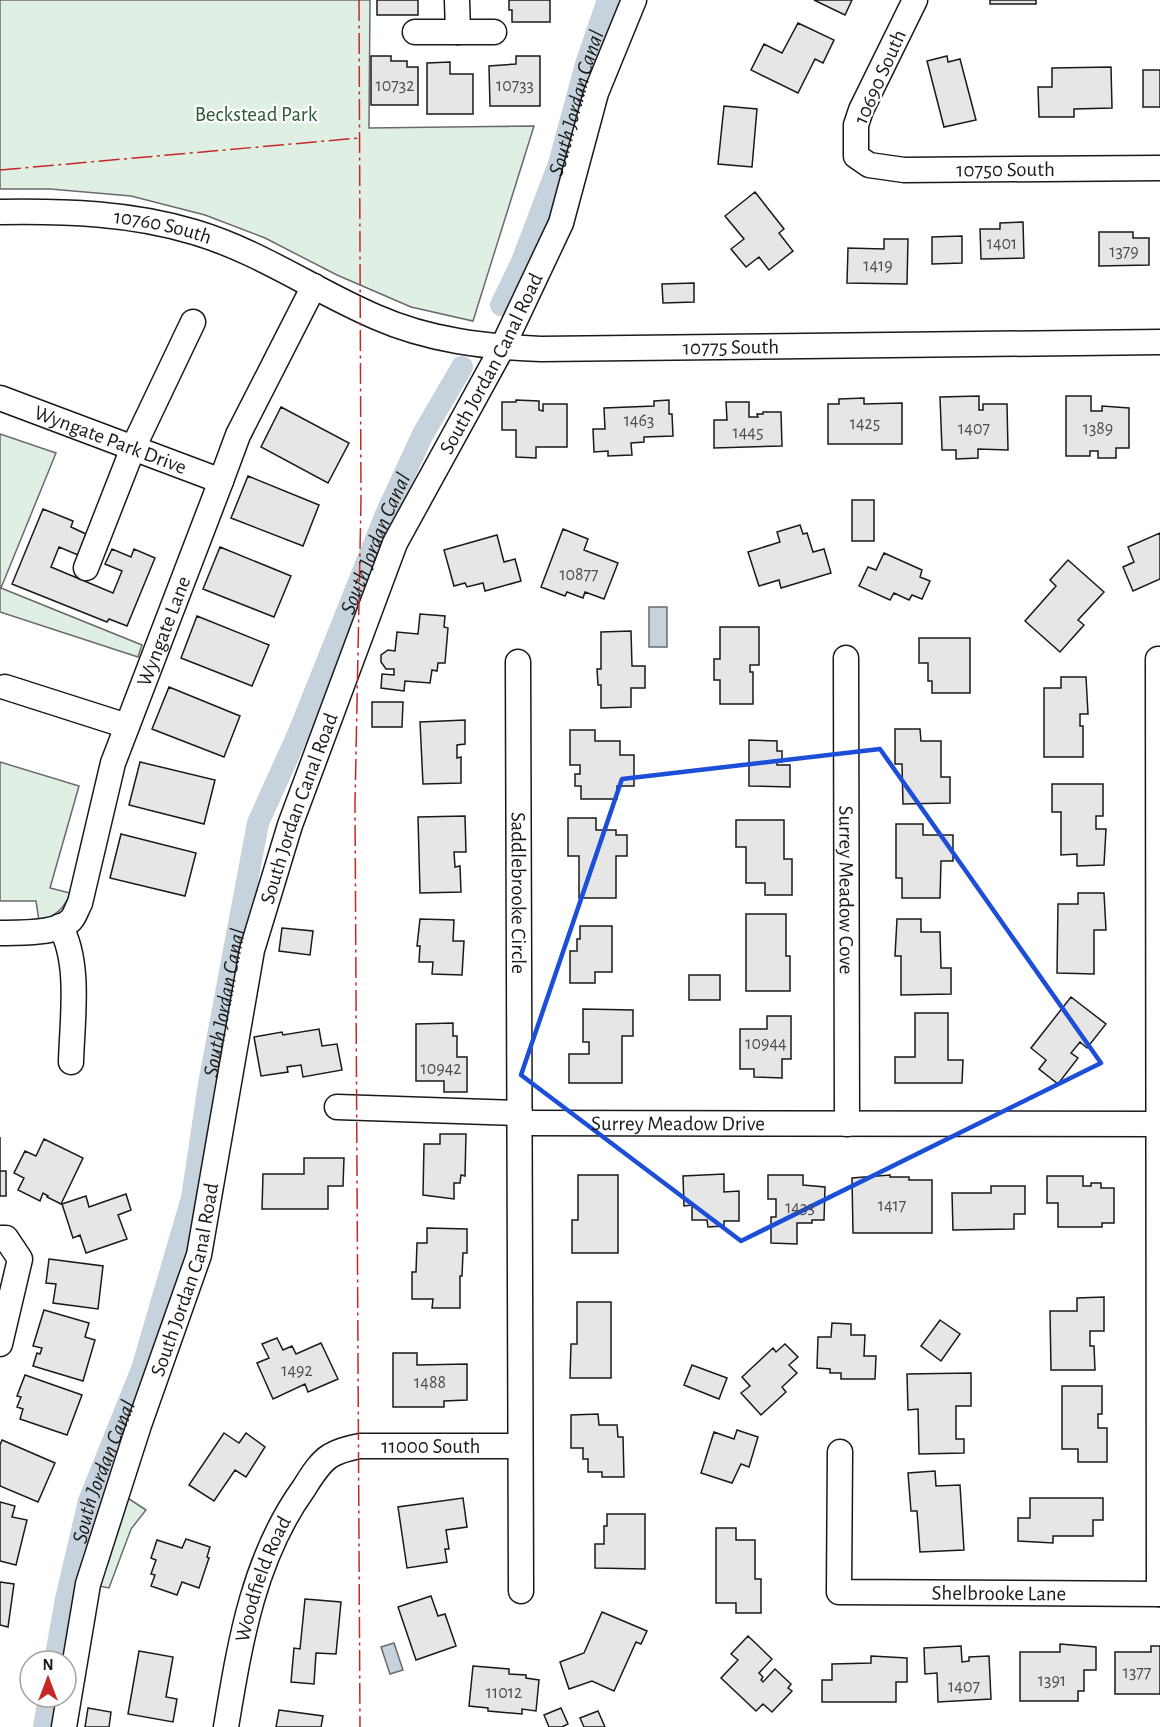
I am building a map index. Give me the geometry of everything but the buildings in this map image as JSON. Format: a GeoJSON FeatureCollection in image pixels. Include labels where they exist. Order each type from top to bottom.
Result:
{"type":"FeatureCollection","features":[{"type":"Feature","properties":{"kind":"street"},"geometry":{"type":"LineString","coordinates":[[457,0],[458,32]]}},
{"type":"Feature","properties":{"kind":"street","name":"South Jordan Canal Road"},"geometry":{"type":"LineString","coordinates":[[64,1727],[88,1584],[139,1425],[199,1255],[252,950],[290,825],[395,543],[502,348],[561,223],[596,93],[634,0]]}},
{"type":"Feature","properties":{"kind":"street","name":"10690 South"},"geometry":{"type":"LineString","coordinates":[[856,156],[856,125],[861,110],[915,0]]}},
{"type":"Feature","properties":{"kind":"street"},"geometry":{"type":"LineString","coordinates":[[415,32],[494,32]]}},
{"type":"Feature","properties":{"kind":"street","name":"10750 South"},"geometry":{"type":"LineString","coordinates":[[856,156],[869,165],[904,170],[1160,168]]}},
{"type":"Feature","properties":{"kind":"street","name":"10760 South"},"geometry":{"type":"LineString","coordinates":[[0,212],[93,213],[150,221],[195,232],[240,248],[315,286]]}},
{"type":"Feature","properties":{"kind":"street","name":"10775 South"},"geometry":{"type":"LineString","coordinates":[[315,286],[376,318],[407,328],[502,348],[1160,342]]}},
{"type":"Feature","properties":{"kind":"street","name":"Wyngate Lane"},"geometry":{"type":"LineString","coordinates":[[60,926],[70,921],[80,903],[113,763],[238,435],[315,286]]}},
{"type":"Feature","properties":{"kind":"street"},"geometry":{"type":"LineString","coordinates":[[86,568],[133,448],[193,322]]}},
{"type":"Feature","properties":{"kind":"street","name":"Wyngate Park Drive"},"geometry":{"type":"LineString","coordinates":[[0,398],[221,481]]}},
{"type":"Feature","properties":{"kind":"street","name":"Surrey Meadow Cove"},"geometry":{"type":"LineString","coordinates":[[846,658],[846,1124]]}},
{"type":"Feature","properties":{"kind":"street"},"geometry":{"type":"LineString","coordinates":[[1159,1594],[1158,658],[1160,658]]}},
{"type":"Feature","properties":{"kind":"street","name":"Saddlebrooke Circle"},"geometry":{"type":"LineString","coordinates":[[518,662],[520,1118]]}},
{"type":"Feature","properties":{"kind":"street"},"geometry":{"type":"LineString","coordinates":[[5,687],[128,726]]}},
{"type":"Feature","properties":{"kind":"street"},"geometry":{"type":"LineString","coordinates":[[0,933],[23,933],[60,926],[70,945],[73,968],[71,1062]]}},
{"type":"Feature","properties":{"kind":"street","name":"Surrey Meadow Drive"},"geometry":{"type":"LineString","coordinates":[[337,1107],[520,1118],[846,1124],[1159,1124]]}},
{"type":"Feature","properties":{"kind":"street"},"geometry":{"type":"LineString","coordinates":[[520,1118],[521,1592]]}},
{"type":"Feature","properties":{"kind":"street"},"geometry":{"type":"LineString","coordinates":[[0,1238],[6,1238],[20,1259],[0,1344]]}},
{"type":"Feature","properties":{"kind":"street","name":"11000 South"},"geometry":{"type":"LineString","coordinates":[[340,1450],[360,1446],[520,1446]]}},
{"type":"Feature","properties":{"kind":"street","name":"Woodfield Road"},"geometry":{"type":"LineString","coordinates":[[226,1727],[240,1643],[252,1593],[270,1546],[292,1504],[327,1457],[340,1450]]}},
{"type":"Feature","properties":{"kind":"street","name":"Shelbrooke Lane"},"geometry":{"type":"LineString","coordinates":[[840,1452],[839,1592],[1159,1594]]}},
{"type":"Feature","properties":{"kind":"highlighted area"},"geometry":{"type":"Polygon","coordinates":[[[880,749],[1101,1063],[741,1241],[521,1075],[622,779],[880,749]]]}},
{"type":"Feature","properties":{"kind":"green space","name":"Beckstead Park"},"geometry":{"type":"Polygon","coordinates":[[[0,0],[370,0],[369,128],[534,126],[473,321],[411,307],[337,275],[265,238],[205,215],[131,196],[50,189],[0,189],[0,0]]]}},
{"type":"Feature","properties":{"kind":"green space"},"geometry":{"type":"Polygon","coordinates":[[[0,434],[56,453],[1,588],[142,645],[138,657],[0,612],[0,434]]]}},
{"type":"Feature","properties":{"kind":"green space"},"geometry":{"type":"Polygon","coordinates":[[[0,762],[79,786],[50,888],[70,893],[66,903],[59,911],[39,921],[36,901],[0,901],[0,762]]]}},
{"type":"Feature","properties":{"kind":"green space"},"geometry":{"type":"Polygon","coordinates":[[[117,1491],[146,1510],[131,1529],[109,1588],[88,1584],[117,1491]]]}},
{"type":"Feature","properties":{"kind":"shaded area"},"geometry":{"type":"Polygon","coordinates":[[[649,607],[667,607],[667,647],[649,647],[649,607]]]}},
{"type":"Feature","properties":{"kind":"shaded area"},"geometry":{"type":"Polygon","coordinates":[[[394,1643],[403,1670],[390,1674],[381,1647],[394,1643]]]}},
{"type":"Feature","properties":{"kind":"waterway","name":"South Jordan Canal"},"geometry":{"type":"LineString","coordinates":[[501,305],[521,264],[559,164],[586,64],[608,0]]}},
{"type":"Feature","properties":{"kind":"waterway","name":"South Jordan Canal"},"geometry":{"type":"LineString","coordinates":[[57,1649],[66,1599],[89,1501],[142,1369],[192,1198],[209,1084],[258,823],[299,732],[386,514],[423,434],[462,367]]}},
{"type":"Feature","properties":{"kind":"waterway","name":"South Jordan Canal"},"geometry":{"type":"LineString","coordinates":[[44,1727],[47,1709]]}},
{"type":"Feature","properties":{"kind":"power"},"geometry":{"type":"LineString","coordinates":[[359,0],[361,500],[355,804],[360,1727]]}},
{"type":"Feature","properties":{"kind":"power"},"geometry":{"type":"LineString","coordinates":[[0,170],[359,138]]}}]}
